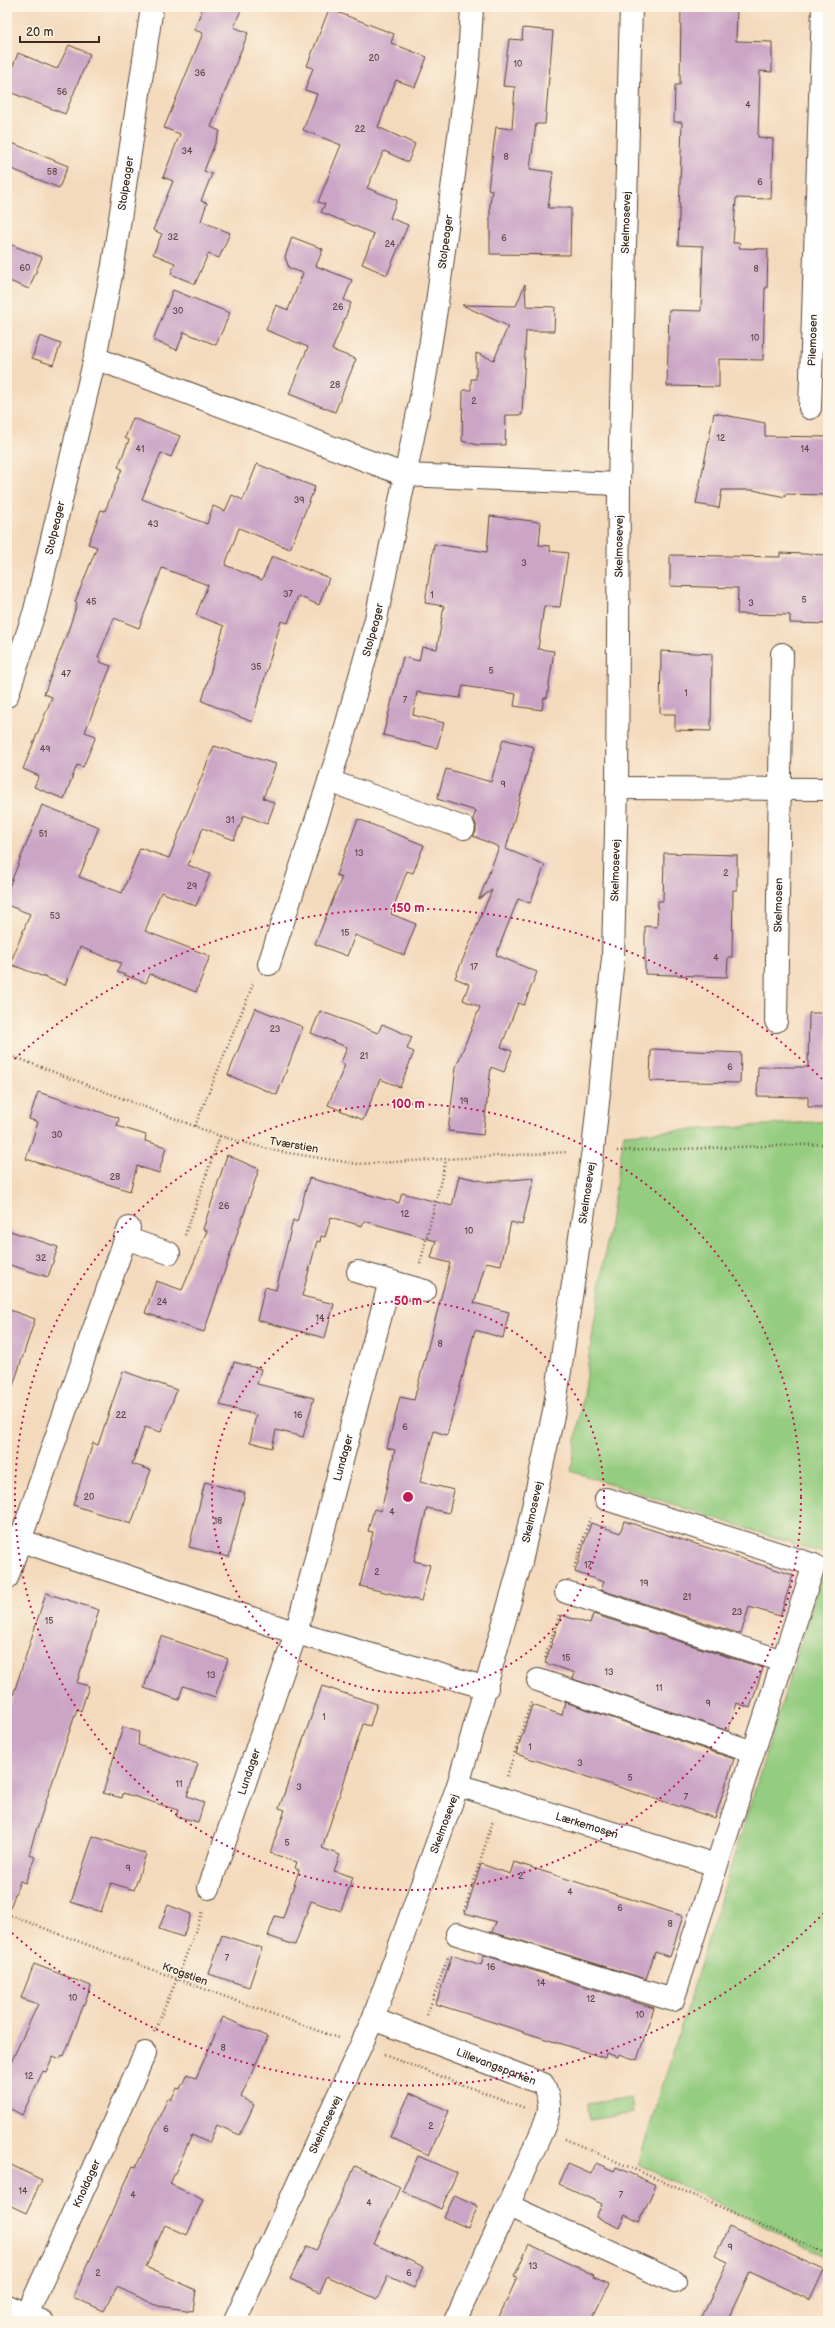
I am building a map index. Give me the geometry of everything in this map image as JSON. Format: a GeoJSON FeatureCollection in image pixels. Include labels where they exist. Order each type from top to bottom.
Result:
{"type":"FeatureCollection","features":[{"type":"Feature","properties":{"kind":"street","name":"Stolpeager"},"geometry":{"type":"LineString","coordinates":[[7,696],[35,610],[95,358],[113,265],[152,7]]}},
{"type":"Feature","properties":{"kind":"street","name":"Stolpeager"},"geometry":{"type":"LineString","coordinates":[[269,964],[329,781],[376,619],[425,378],[438,303],[469,60],[472,7]]}},
{"type":"Feature","properties":{"kind":"street","name":"Skelmosevej"},"geometry":{"type":"LineString","coordinates":[[235,2321],[372,2019],[458,1784],[487,1688],[521,1562],[554,1411],[593,1150],[613,958],[617,788],[619,484],[630,7]]}},
{"type":"Feature","properties":{"kind":"street","name":"Pilemosen"},"geometry":{"type":"LineString","coordinates":[[810,408],[823,7]]}},
{"type":"Feature","properties":{"kind":"street"},"geometry":{"type":"LineString","coordinates":[[95,358],[405,475],[619,484]]}},
{"type":"Feature","properties":{"kind":"street","name":"Skelmosen"},"geometry":{"type":"LineString","coordinates":[[776,1021],[781,789],[782,654]]}},
{"type":"Feature","properties":{"kind":"street"},"geometry":{"type":"LineString","coordinates":[[329,781],[464,828]]}},
{"type":"Feature","properties":{"kind":"street"},"geometry":{"type":"LineString","coordinates":[[617,788],[828,789]]}},
{"type":"Feature","properties":{"kind":"street"},"geometry":{"type":"LineString","coordinates":[[7,1578],[13,1538],[127,1233],[169,1253]]}},
{"type":"Feature","properties":{"kind":"street"},"geometry":{"type":"LineString","coordinates":[[358,1272],[419,1290]]}},
{"type":"Feature","properties":{"kind":"street","name":"Lundager"},"geometry":{"type":"LineString","coordinates":[[209,1888],[296,1633],[390,1281]]}},
{"type":"Feature","properties":{"kind":"street"},"geometry":{"type":"LineString","coordinates":[[457,1934],[672,2000],[814,1565],[606,1499]]}},
{"type":"Feature","properties":{"kind":"street"},"geometry":{"type":"LineString","coordinates":[[13,1538],[296,1633],[487,1688]]}},
{"type":"Feature","properties":{"kind":"street"},"geometry":{"type":"LineString","coordinates":[[566,1592],[783,1661]]}},
{"type":"Feature","properties":{"kind":"street"},"geometry":{"type":"LineString","coordinates":[[538,1680],[753,1752]]}},
{"type":"Feature","properties":{"kind":"street","name":"Lærkemosen"},"geometry":{"type":"LineString","coordinates":[[458,1784],[716,1865]]}},
{"type":"Feature","properties":{"kind":"street","name":"Lillevangsparken"},"geometry":{"type":"LineString","coordinates":[[372,2019],[543,2084],[550,2098],[546,2123],[455,2321]]}},
{"type":"Feature","properties":{"kind":"street","name":"Knoldager"},"geometry":{"type":"LineString","coordinates":[[7,2306],[31,2319],[145,2053]]}},
{"type":"Feature","properties":{"kind":"street"},"geometry":{"type":"LineString","coordinates":[[509,2206],[675,2282]]}},
{"type":"Feature","properties":{"kind":"path"},"geometry":{"type":"LineString","coordinates":[[195,1126],[254,982],[269,964]]}},
{"type":"Feature","properties":{"kind":"path","name":"Tværstien"},"geometry":{"type":"LineString","coordinates":[[7,1054],[220,1136],[276,1151],[358,1164],[446,1160],[593,1150],[636,1152],[828,1144]]}},
{"type":"Feature","properties":{"kind":"path"},"geometry":{"type":"LineString","coordinates":[[169,1253],[184,1239],[220,1136]]}},
{"type":"Feature","properties":{"kind":"path"},"geometry":{"type":"LineString","coordinates":[[419,1290],[446,1160]]}},
{"type":"Feature","properties":{"kind":"path"},"geometry":{"type":"LineString","coordinates":[[419,2037],[457,1934],[596,1500],[606,1499]]}},
{"type":"Feature","properties":{"kind":"path"},"geometry":{"type":"LineString","coordinates":[[145,2053],[177,1979],[209,1888]]}},
{"type":"Feature","properties":{"kind":"path","name":"Krogstien"},"geometry":{"type":"LineString","coordinates":[[7,1914],[359,2046],[546,2123],[828,2254]]}},
{"type":"Feature","properties":{"kind":"green space"},"geometry":{"type":"Polygon","coordinates":[[[828,1121],[828,1555],[571,1471],[624,1134],[828,1121]]]}},
{"type":"Feature","properties":{"kind":"green space"},"geometry":{"type":"Polygon","coordinates":[[[828,1555],[828,2258],[638,2164],[828,1555]]]}},
{"type":"Feature","properties":{"kind":"green space"},"geometry":{"type":"Polygon","coordinates":[[[631,2097],[633,2113],[590,2120],[587,2104],[631,2097]]]}},
{"type":"Feature","properties":{"kind":"building"},"geometry":{"type":"Polygon","coordinates":[[[203,7],[242,7],[234,27],[248,33],[211,127],[220,131],[204,171],[212,174],[201,201],[207,203],[201,221],[230,233],[219,258],[208,254],[195,284],[171,274],[175,263],[153,254],[162,234],[153,230],[173,181],[163,177],[180,134],[164,128],[203,33],[194,30],[203,7]]]}},
{"type":"Feature","properties":{"kind":"building"},"geometry":{"type":"Polygon","coordinates":[[[681,7],[737,7],[736,41],[772,42],[772,72],[760,71],[758,137],[773,139],[771,199],[736,198],[733,243],[740,243],[739,248],[768,249],[767,288],[765,288],[763,360],[719,359],[719,387],[667,386],[669,310],[701,311],[703,246],[678,245],[682,122],[674,122],[675,85],[680,85],[681,7]]]}},
{"type":"Feature","properties":{"kind":"building"},"geometry":{"type":"Polygon","coordinates":[[[329,9],[394,34],[391,43],[427,57],[415,87],[396,80],[378,127],[415,144],[408,162],[384,151],[367,188],[397,200],[390,218],[408,225],[387,275],[362,264],[374,234],[321,212],[325,204],[318,202],[341,145],[303,130],[317,94],[305,90],[313,68],[307,66],[329,9]]]}},
{"type":"Feature","properties":{"kind":"building"},"geometry":{"type":"Polygon","coordinates":[[[523,28],[553,31],[545,124],[536,124],[530,169],[553,172],[548,208],[571,208],[570,255],[490,254],[490,204],[492,190],[488,189],[496,127],[512,129],[515,87],[503,86],[509,39],[522,40],[523,28]]]}},
{"type":"Feature","properties":{"kind":"building"},"geometry":{"type":"Polygon","coordinates":[[[69,45],[90,54],[65,114],[7,91],[7,82],[18,53],[57,69],[69,45]]]}},
{"type":"Feature","properties":{"kind":"building"},"geometry":{"type":"Polygon","coordinates":[[[7,141],[68,166],[59,188],[7,167],[7,141]]]}},
{"type":"Feature","properties":{"kind":"building"},"geometry":{"type":"Polygon","coordinates":[[[292,237],[323,249],[316,266],[352,280],[344,300],[351,303],[332,350],[356,359],[335,412],[289,394],[308,347],[266,330],[276,305],[288,310],[303,273],[289,268],[285,257],[292,237]]]}},
{"type":"Feature","properties":{"kind":"building"},"geometry":{"type":"Polygon","coordinates":[[[7,243],[42,257],[29,289],[7,280],[7,243]]]}},
{"type":"Feature","properties":{"kind":"building"},"geometry":{"type":"Polygon","coordinates":[[[525,284],[526,306],[555,307],[554,331],[526,331],[522,415],[506,415],[505,445],[478,445],[462,441],[463,390],[471,390],[471,379],[476,379],[476,353],[494,360],[508,326],[462,305],[516,306],[525,284]]]}},
{"type":"Feature","properties":{"kind":"building"},"geometry":{"type":"Polygon","coordinates":[[[173,290],[230,313],[216,345],[184,332],[177,350],[153,340],[173,290]]]}},
{"type":"Feature","properties":{"kind":"building"},"geometry":{"type":"Polygon","coordinates":[[[40,336],[61,344],[53,365],[32,358],[40,336]]]}},
{"type":"Feature","properties":{"kind":"building"},"geometry":{"type":"Polygon","coordinates":[[[714,413],[765,423],[765,436],[828,437],[828,495],[785,494],[785,497],[753,490],[722,490],[719,508],[696,504],[714,413]]]}},
{"type":"Feature","properties":{"kind":"building"},"geometry":{"type":"Polygon","coordinates":[[[133,418],[180,436],[171,457],[161,453],[142,499],[207,524],[213,506],[225,511],[232,495],[243,500],[257,464],[315,487],[290,549],[239,528],[225,565],[262,580],[272,556],[329,578],[319,605],[298,596],[288,623],[281,621],[252,722],[202,701],[224,626],[196,615],[208,585],[162,568],[139,628],[114,618],[98,657],[101,658],[100,662],[111,666],[85,732],[96,736],[83,767],[77,765],[64,799],[34,787],[39,776],[23,769],[52,697],[44,694],[68,631],[77,604],[75,602],[97,547],[88,544],[101,510],[105,511],[122,469],[118,467],[129,440],[125,438],[133,418]]]}},
{"type":"Feature","properties":{"kind":"building"},"geometry":{"type":"Polygon","coordinates":[[[490,516],[541,522],[539,545],[550,546],[550,551],[568,553],[560,607],[544,606],[538,649],[554,651],[547,698],[544,698],[542,710],[514,706],[516,694],[463,686],[460,698],[417,692],[413,715],[444,723],[437,748],[383,735],[403,657],[419,661],[422,647],[437,649],[444,606],[425,603],[434,544],[487,552],[490,516]]]}},
{"type":"Feature","properties":{"kind":"building"},"geometry":{"type":"Polygon","coordinates":[[[780,553],[828,555],[828,624],[790,623],[790,615],[737,614],[738,588],[670,586],[670,555],[780,557],[780,553]]]}},
{"type":"Feature","properties":{"kind":"building"},"geometry":{"type":"Polygon","coordinates":[[[661,651],[712,654],[711,731],[675,730],[675,714],[660,714],[661,651]]]}},
{"type":"Feature","properties":{"kind":"building"},"geometry":{"type":"Polygon","coordinates":[[[503,739],[534,747],[506,849],[545,865],[530,903],[518,899],[496,955],[537,972],[524,1005],[518,1003],[501,1047],[512,1051],[504,1072],[491,1067],[483,1135],[448,1131],[456,1067],[480,1007],[463,1000],[469,984],[455,978],[492,890],[479,899],[499,847],[473,836],[476,832],[476,825],[473,819],[476,811],[437,799],[446,769],[491,782],[503,739]]]}},
{"type":"Feature","properties":{"kind":"building"},"geometry":{"type":"Polygon","coordinates":[[[214,746],[276,764],[263,798],[275,803],[267,824],[244,815],[234,840],[203,828],[188,865],[210,874],[196,906],[161,892],[145,931],[210,956],[196,992],[150,974],[146,983],[117,972],[121,963],[80,947],[65,985],[10,964],[30,914],[7,905],[7,892],[42,805],[99,827],[79,877],[122,893],[140,848],[169,858],[214,746]]]}},
{"type":"Feature","properties":{"kind":"building"},"geometry":{"type":"Polygon","coordinates":[[[358,819],[424,845],[413,873],[407,871],[391,914],[416,924],[404,955],[355,935],[347,956],[315,944],[342,877],[336,875],[358,819]]]}},
{"type":"Feature","properties":{"kind":"building"},"geometry":{"type":"Polygon","coordinates":[[[664,853],[737,855],[737,890],[733,890],[732,957],[728,957],[727,977],[645,974],[645,926],[657,927],[658,901],[663,901],[664,853]]]}},
{"type":"Feature","properties":{"kind":"building"},"geometry":{"type":"Polygon","coordinates":[[[255,1008],[303,1027],[277,1095],[228,1075],[255,1008]]]}},
{"type":"Feature","properties":{"kind":"building"},"geometry":{"type":"Polygon","coordinates":[[[320,1011],[378,1033],[382,1024],[412,1037],[407,1049],[414,1052],[400,1087],[380,1079],[363,1120],[328,1105],[345,1065],[341,1063],[347,1047],[311,1033],[320,1011]]]}},
{"type":"Feature","properties":{"kind":"building"},"geometry":{"type":"Polygon","coordinates":[[[809,1013],[828,1013],[828,1107],[808,1107],[808,1097],[757,1096],[758,1067],[808,1067],[809,1013]]]}},
{"type":"Feature","properties":{"kind":"building"},"geometry":{"type":"Polygon","coordinates":[[[651,1049],[741,1053],[740,1083],[650,1081],[651,1049]]]}},
{"type":"Feature","properties":{"kind":"building"},"geometry":{"type":"Polygon","coordinates":[[[38,1092],[119,1118],[117,1126],[146,1135],[145,1141],[166,1147],[159,1173],[137,1166],[130,1191],[26,1159],[38,1122],[29,1119],[38,1092]]]}},
{"type":"Feature","properties":{"kind":"building"},"geometry":{"type":"Polygon","coordinates":[[[227,1155],[259,1169],[204,1332],[145,1313],[156,1281],[182,1290],[207,1231],[203,1229],[227,1155]]]}},
{"type":"Feature","properties":{"kind":"building"},"geometry":{"type":"Polygon","coordinates":[[[459,1176],[488,1182],[534,1178],[522,1225],[511,1222],[501,1265],[486,1262],[474,1303],[509,1312],[503,1338],[475,1330],[447,1435],[434,1431],[420,1482],[454,1490],[449,1513],[427,1508],[414,1561],[430,1565],[421,1601],[360,1586],[373,1532],[368,1531],[374,1509],[381,1511],[395,1450],[387,1448],[400,1397],[414,1400],[450,1263],[431,1258],[436,1241],[364,1221],[362,1226],[331,1217],[325,1237],[321,1236],[320,1242],[317,1241],[302,1296],[334,1304],[325,1338],[257,1320],[265,1287],[276,1290],[293,1220],[297,1222],[309,1178],[399,1203],[402,1193],[452,1206],[459,1176]]]}},
{"type":"Feature","properties":{"kind":"building"},"geometry":{"type":"Polygon","coordinates":[[[7,1230],[58,1247],[48,1277],[7,1264],[7,1230]]]}},
{"type":"Feature","properties":{"kind":"building"},"geometry":{"type":"Polygon","coordinates":[[[7,1309],[35,1319],[11,1392],[7,1391],[7,1309]]]}},
{"type":"Feature","properties":{"kind":"building"},"geometry":{"type":"Polygon","coordinates":[[[234,1362],[261,1369],[257,1384],[314,1398],[303,1437],[276,1430],[272,1448],[250,1442],[256,1415],[220,1405],[234,1362]]]}},
{"type":"Feature","properties":{"kind":"building"},"geometry":{"type":"Polygon","coordinates":[[[123,1371],[177,1390],[161,1432],[145,1427],[132,1464],[151,1470],[131,1524],[73,1505],[93,1443],[98,1445],[123,1371]]]}},
{"type":"Feature","properties":{"kind":"building"},"geometry":{"type":"Polygon","coordinates":[[[205,1482],[245,1493],[229,1557],[189,1547],[205,1482]]]}},
{"type":"Feature","properties":{"kind":"building"},"geometry":{"type":"Polygon","coordinates":[[[624,1521],[793,1575],[780,1616],[749,1607],[741,1634],[601,1590],[604,1582],[575,1572],[591,1523],[620,1533],[624,1521]]]}},
{"type":"Feature","properties":{"kind":"building"},"geometry":{"type":"Polygon","coordinates":[[[46,1593],[99,1610],[77,1683],[89,1686],[81,1711],[77,1709],[34,1837],[29,1855],[35,1857],[25,1883],[20,1881],[10,1908],[7,1908],[7,1714],[46,1593]]]}},
{"type":"Feature","properties":{"kind":"building"},"geometry":{"type":"Polygon","coordinates":[[[593,1614],[763,1668],[750,1708],[737,1703],[728,1731],[573,1679],[575,1673],[545,1663],[561,1615],[590,1624],[593,1614]]]}},
{"type":"Feature","properties":{"kind":"building"},"geometry":{"type":"Polygon","coordinates":[[[161,1636],[228,1659],[215,1697],[183,1686],[179,1700],[144,1688],[161,1636]]]}},
{"type":"Feature","properties":{"kind":"building"},"geometry":{"type":"Polygon","coordinates":[[[322,1686],[377,1704],[370,1726],[363,1724],[322,1848],[340,1855],[334,1871],[353,1877],[341,1911],[311,1901],[295,1945],[268,1936],[275,1916],[283,1918],[299,1870],[295,1868],[297,1862],[270,1853],[285,1810],[279,1808],[322,1686]]]}},
{"type":"Feature","properties":{"kind":"building"},"geometry":{"type":"Polygon","coordinates":[[[565,1702],[734,1759],[715,1818],[516,1754],[532,1705],[562,1715],[565,1702]]]}},
{"type":"Feature","properties":{"kind":"building"},"geometry":{"type":"Polygon","coordinates":[[[123,1727],[139,1732],[138,1745],[198,1764],[187,1796],[204,1802],[198,1822],[176,1816],[178,1810],[123,1793],[122,1798],[103,1793],[123,1727]]]}},
{"type":"Feature","properties":{"kind":"building"},"geometry":{"type":"Polygon","coordinates":[[[93,1836],[146,1854],[134,1890],[111,1883],[101,1912],[71,1902],[93,1836]]]}},
{"type":"Feature","properties":{"kind":"building"},"geometry":{"type":"Polygon","coordinates":[[[514,1862],[683,1916],[670,1957],[655,1952],[646,1979],[492,1932],[496,1922],[465,1913],[481,1864],[510,1874],[514,1862]]]}},
{"type":"Feature","properties":{"kind":"building"},"geometry":{"type":"Polygon","coordinates":[[[168,1905],[191,1914],[183,1937],[159,1929],[168,1905]]]}},
{"type":"Feature","properties":{"kind":"building"},"geometry":{"type":"Polygon","coordinates":[[[222,1935],[262,1948],[249,1987],[209,1974],[222,1935]]]}},
{"type":"Feature","properties":{"kind":"building"},"geometry":{"type":"Polygon","coordinates":[[[452,1955],[481,1965],[484,1955],[654,2008],[637,2060],[619,2054],[618,2057],[606,2053],[605,2058],[436,2004],[452,1955]]]}},
{"type":"Feature","properties":{"kind":"building"},"geometry":{"type":"Polygon","coordinates":[[[34,1964],[91,1986],[64,2056],[62,2055],[60,2059],[53,2056],[46,2072],[43,2071],[22,2115],[7,2107],[7,2071],[38,2004],[21,1998],[34,1964]]]}},
{"type":"Feature","properties":{"kind":"building"},"geometry":{"type":"Polygon","coordinates":[[[223,2017],[268,2037],[241,2097],[254,2105],[240,2135],[217,2125],[209,2143],[192,2135],[170,2184],[203,2200],[187,2235],[165,2225],[146,2267],[196,2290],[193,2311],[158,2306],[117,2287],[104,2311],[73,2297],[133,2166],[136,2167],[168,2098],[171,2100],[177,2088],[180,2089],[187,2074],[196,2078],[223,2017]]]}},
{"type":"Feature","properties":{"kind":"building"},"geometry":{"type":"Polygon","coordinates":[[[410,2093],[449,2111],[429,2155],[390,2137],[410,2093]]]}},
{"type":"Feature","properties":{"kind":"building"},"geometry":{"type":"Polygon","coordinates":[[[418,2156],[457,2173],[441,2209],[402,2191],[418,2156]]]}},
{"type":"Feature","properties":{"kind":"building"},"geometry":{"type":"Polygon","coordinates":[[[7,2163],[42,2180],[26,2213],[7,2204],[7,2163]]]}},
{"type":"Feature","properties":{"kind":"building"},"geometry":{"type":"Polygon","coordinates":[[[596,2163],[614,2171],[616,2167],[656,2185],[639,2222],[625,2215],[619,2228],[596,2217],[602,2204],[559,2184],[568,2164],[591,2174],[596,2163]]]}},
{"type":"Feature","properties":{"kind":"building"},"geometry":{"type":"Polygon","coordinates":[[[355,2166],[400,2187],[374,2244],[424,2267],[414,2288],[388,2276],[377,2299],[327,2276],[320,2292],[290,2279],[306,2247],[316,2251],[355,2166]]]}},
{"type":"Feature","properties":{"kind":"building"},"geometry":{"type":"Polygon","coordinates":[[[455,2195],[478,2206],[468,2228],[444,2217],[455,2195]]]}},
{"type":"Feature","properties":{"kind":"building"},"geometry":{"type":"Polygon","coordinates":[[[729,2227],[824,2270],[810,2300],[750,2272],[727,2321],[700,2321],[728,2262],[715,2256],[729,2227]]]}},
{"type":"Feature","properties":{"kind":"building"},"geometry":{"type":"Polygon","coordinates":[[[529,2244],[594,2275],[593,2277],[609,2284],[591,2321],[497,2321],[517,2278],[514,2277],[529,2244]]]}}]}
